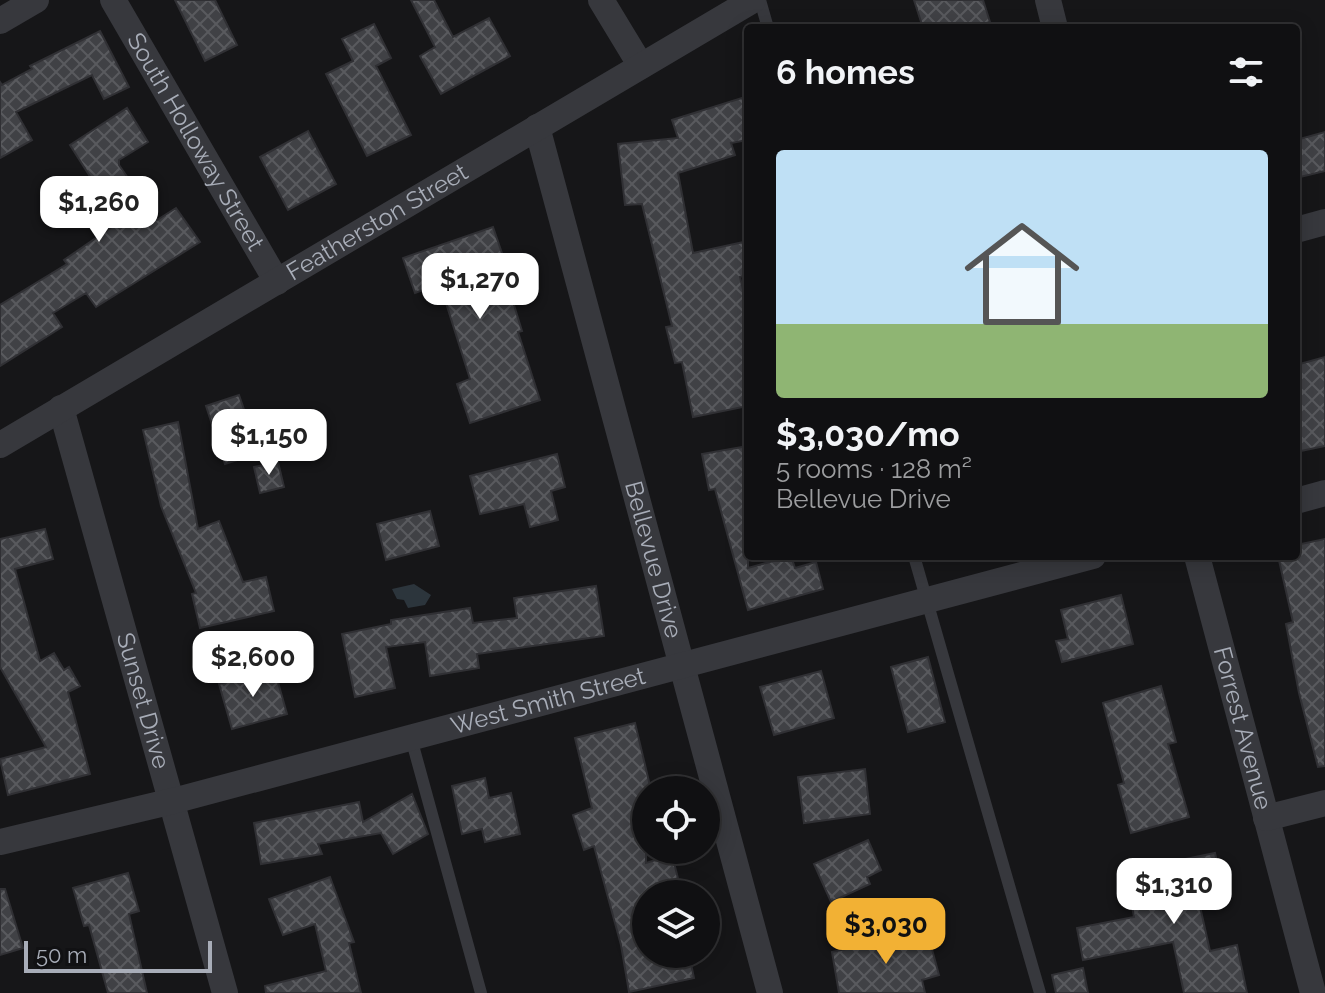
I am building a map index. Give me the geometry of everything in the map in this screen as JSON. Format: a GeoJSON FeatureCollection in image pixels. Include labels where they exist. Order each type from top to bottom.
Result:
{"type":"FeatureCollection","features":[{"type":"Feature","properties":{"kind":"street"},"geometry":{"type":"LineString","coordinates":[[0,21],[36,0]]}},
{"type":"Feature","properties":{"kind":"street","name":"South Holloway Street"},"geometry":{"type":"LineString","coordinates":[[113,0],[277,282]]}},
{"type":"Feature","properties":{"kind":"street"},"geometry":{"type":"LineString","coordinates":[[601,0],[641,66]]}},
{"type":"Feature","properties":{"kind":"street","name":"Featherston Street"},"geometry":{"type":"LineString","coordinates":[[0,445],[753,0]]}},
{"type":"Feature","properties":{"kind":"street"},"geometry":{"type":"LineString","coordinates":[[1048,0],[1054,24]]}},
{"type":"Feature","properties":{"kind":"street","name":"Bellevue Drive"},"geometry":{"type":"LineString","coordinates":[[537,127],[770,993]]}},
{"type":"Feature","properties":{"kind":"street"},"geometry":{"type":"LineString","coordinates":[[1300,229],[1325,222]]}},
{"type":"Feature","properties":{"kind":"street","name":"Sunset Drive"},"geometry":{"type":"LineString","coordinates":[[61,408],[225,993]]}},
{"type":"Feature","properties":{"kind":"street"},"geometry":{"type":"LineString","coordinates":[[1300,500],[1325,493]]}},
{"type":"Feature","properties":{"kind":"street","name":"West Smith Street"},"geometry":{"type":"LineString","coordinates":[[0,842],[173,801],[1078,560]]}},
{"type":"Feature","properties":{"kind":"street","name":"Forrest Avenue"},"geometry":{"type":"LineString","coordinates":[[1198,560],[1313,993]]}},
{"type":"Feature","properties":{"kind":"street"},"geometry":{"type":"LineString","coordinates":[[1266,818],[1325,803]]}},
{"type":"Feature","properties":{"kind":"lane"},"geometry":{"type":"LineString","coordinates":[[760,0],[767,24]]}},
{"type":"Feature","properties":{"kind":"lane"},"geometry":{"type":"LineString","coordinates":[[915,560],[1040,993]]}},
{"type":"Feature","properties":{"kind":"lane"},"geometry":{"type":"LineString","coordinates":[[411,736],[481,993]]}},
{"type":"Feature","properties":{"kind":"shaded area"},"geometry":{"type":"Polygon","coordinates":[[[414,584],[431,595],[425,605],[408,608],[404,600],[397,599],[392,589],[414,584]]]}},
{"type":"Feature","properties":{"kind":"building"},"geometry":{"type":"Polygon","coordinates":[[[175,0],[215,0],[237,45],[205,61],[175,0]]]}},
{"type":"Feature","properties":{"kind":"building"},"geometry":{"type":"Polygon","coordinates":[[[411,0],[434,0],[453,37],[489,18],[510,56],[441,94],[420,56],[435,47],[411,0]]]}},
{"type":"Feature","properties":{"kind":"building"},"geometry":{"type":"Polygon","coordinates":[[[914,0],[983,0],[990,22],[984,24],[922,24],[914,0]]]}},
{"type":"Feature","properties":{"kind":"building"},"geometry":{"type":"Polygon","coordinates":[[[374,24],[391,58],[376,66],[411,135],[367,156],[326,74],[353,61],[342,39],[374,24]]]}},
{"type":"Feature","properties":{"kind":"building"},"geometry":{"type":"Polygon","coordinates":[[[100,31],[129,87],[104,99],[92,75],[16,112],[32,140],[0,158],[0,82],[2,85],[32,69],[30,66],[100,31]]]}},
{"type":"Feature","properties":{"kind":"building"},"geometry":{"type":"Polygon","coordinates":[[[744,97],[744,141],[731,143],[735,155],[678,173],[693,253],[744,242],[744,276],[740,277],[744,294],[744,407],[693,417],[682,362],[675,363],[666,327],[672,326],[642,204],[625,205],[618,144],[678,138],[672,120],[744,97]]]}},
{"type":"Feature","properties":{"kind":"building"},"geometry":{"type":"Polygon","coordinates":[[[127,108],[148,142],[119,160],[119,165],[157,220],[176,208],[200,242],[96,307],[86,293],[53,313],[62,327],[0,366],[0,305],[67,264],[64,260],[119,222],[70,145],[127,108]]]}},
{"type":"Feature","properties":{"kind":"building"},"geometry":{"type":"Polygon","coordinates":[[[308,131],[336,184],[288,210],[260,157],[308,131]]]}},
{"type":"Feature","properties":{"kind":"building"},"geometry":{"type":"Polygon","coordinates":[[[1325,132],[1325,171],[1300,177],[1300,139],[1325,132]]]}},
{"type":"Feature","properties":{"kind":"building"},"geometry":{"type":"Polygon","coordinates":[[[493,227],[522,331],[518,332],[540,400],[470,423],[457,384],[470,379],[440,284],[415,293],[403,258],[493,227]]]}},
{"type":"Feature","properties":{"kind":"building"},"geometry":{"type":"Polygon","coordinates":[[[1325,357],[1325,446],[1300,451],[1300,364],[1325,357]]]}},
{"type":"Feature","properties":{"kind":"building"},"geometry":{"type":"Polygon","coordinates":[[[239,395],[259,453],[225,464],[206,406],[239,395]]]}},
{"type":"Feature","properties":{"kind":"building"},"geometry":{"type":"Polygon","coordinates":[[[178,422],[198,529],[219,521],[243,582],[266,577],[274,611],[200,628],[192,594],[196,593],[161,506],[143,430],[178,422]]]}},
{"type":"Feature","properties":{"kind":"building"},"geometry":{"type":"Polygon","coordinates":[[[744,447],[744,560],[748,560],[748,568],[777,560],[792,560],[795,568],[816,562],[823,589],[748,610],[715,489],[709,490],[702,454],[744,447]]]}},
{"type":"Feature","properties":{"kind":"building"},"geometry":{"type":"Polygon","coordinates":[[[557,454],[565,487],[551,491],[558,520],[530,527],[524,504],[480,514],[470,476],[557,454]]]}},
{"type":"Feature","properties":{"kind":"building"},"geometry":{"type":"Polygon","coordinates":[[[278,462],[284,487],[260,493],[254,467],[278,462]]]}},
{"type":"Feature","properties":{"kind":"building"},"geometry":{"type":"Polygon","coordinates":[[[430,511],[439,546],[386,560],[377,524],[430,511]]]}},
{"type":"Feature","properties":{"kind":"building"},"geometry":{"type":"Polygon","coordinates":[[[45,529],[53,559],[15,569],[40,661],[54,653],[64,670],[69,667],[80,686],[68,692],[90,774],[8,795],[0,759],[46,747],[0,667],[0,539],[45,529]]]}},
{"type":"Feature","properties":{"kind":"building"},"geometry":{"type":"Polygon","coordinates":[[[1325,539],[1325,766],[1318,767],[1299,693],[1286,624],[1293,622],[1279,560],[1300,560],[1300,544],[1325,539]]]}},
{"type":"Feature","properties":{"kind":"building"},"geometry":{"type":"Polygon","coordinates":[[[596,586],[604,636],[477,654],[479,668],[430,676],[425,642],[386,647],[395,688],[355,697],[342,634],[391,624],[391,620],[470,608],[473,623],[517,618],[514,598],[596,586]]]}},
{"type":"Feature","properties":{"kind":"building"},"geometry":{"type":"Polygon","coordinates":[[[1121,595],[1133,644],[1062,662],[1056,641],[1068,639],[1061,610],[1121,595]]]}},
{"type":"Feature","properties":{"kind":"building"},"geometry":{"type":"Polygon","coordinates":[[[928,657],[945,722],[908,732],[891,667],[928,657]]]}},
{"type":"Feature","properties":{"kind":"building"},"geometry":{"type":"Polygon","coordinates":[[[274,668],[287,714],[232,729],[219,684],[274,668]]]}},
{"type":"Feature","properties":{"kind":"building"},"geometry":{"type":"Polygon","coordinates":[[[821,671],[834,718],[774,735],[760,687],[821,671]]]}},
{"type":"Feature","properties":{"kind":"building"},"geometry":{"type":"Polygon","coordinates":[[[1161,686],[1176,742],[1168,744],[1189,817],[1131,833],[1118,785],[1124,783],[1103,703],[1161,686]]]}},
{"type":"Feature","properties":{"kind":"building"},"geometry":{"type":"Polygon","coordinates":[[[635,723],[648,776],[632,776],[632,864],[674,864],[678,880],[632,880],[632,968],[692,968],[694,978],[629,992],[621,945],[594,846],[584,850],[573,815],[592,808],[575,738],[635,723]]]}},
{"type":"Feature","properties":{"kind":"building"},"geometry":{"type":"Polygon","coordinates":[[[865,769],[870,814],[804,823],[798,777],[865,769]]]}},
{"type":"Feature","properties":{"kind":"building"},"geometry":{"type":"Polygon","coordinates":[[[485,778],[489,798],[511,793],[520,834],[485,842],[482,829],[462,834],[452,786],[485,778]]]}},
{"type":"Feature","properties":{"kind":"building"},"geometry":{"type":"Polygon","coordinates":[[[412,794],[428,834],[393,854],[381,833],[318,844],[322,854],[261,864],[254,823],[359,802],[363,822],[412,794]]]}},
{"type":"Feature","properties":{"kind":"building"},"geometry":{"type":"Polygon","coordinates":[[[868,840],[881,870],[867,877],[870,884],[831,902],[814,864],[868,840]]]}},
{"type":"Feature","properties":{"kind":"building"},"geometry":{"type":"Polygon","coordinates":[[[1215,853],[1225,897],[1199,902],[1210,951],[1237,945],[1247,993],[1184,993],[1173,942],[1083,960],[1077,928],[1134,917],[1131,901],[1147,898],[1141,868],[1215,853]]]}},
{"type":"Feature","properties":{"kind":"building"},"geometry":{"type":"Polygon","coordinates":[[[128,873],[139,911],[129,914],[147,993],[108,993],[89,925],[84,926],[73,888],[128,873]]]}},
{"type":"Feature","properties":{"kind":"building"},"geometry":{"type":"Polygon","coordinates":[[[330,877],[354,942],[349,943],[361,993],[266,993],[265,986],[326,971],[315,924],[283,935],[269,899],[330,877]]]}},
{"type":"Feature","properties":{"kind":"building"},"geometry":{"type":"Polygon","coordinates":[[[0,889],[5,889],[23,948],[0,955],[0,889]]]}},
{"type":"Feature","properties":{"kind":"building"},"geometry":{"type":"Polygon","coordinates":[[[927,931],[939,975],[922,980],[925,993],[839,993],[832,952],[927,931]]]}},
{"type":"Feature","properties":{"kind":"building"},"geometry":{"type":"Polygon","coordinates":[[[1083,968],[1088,993],[1056,993],[1052,975],[1083,968]]]}}]}
